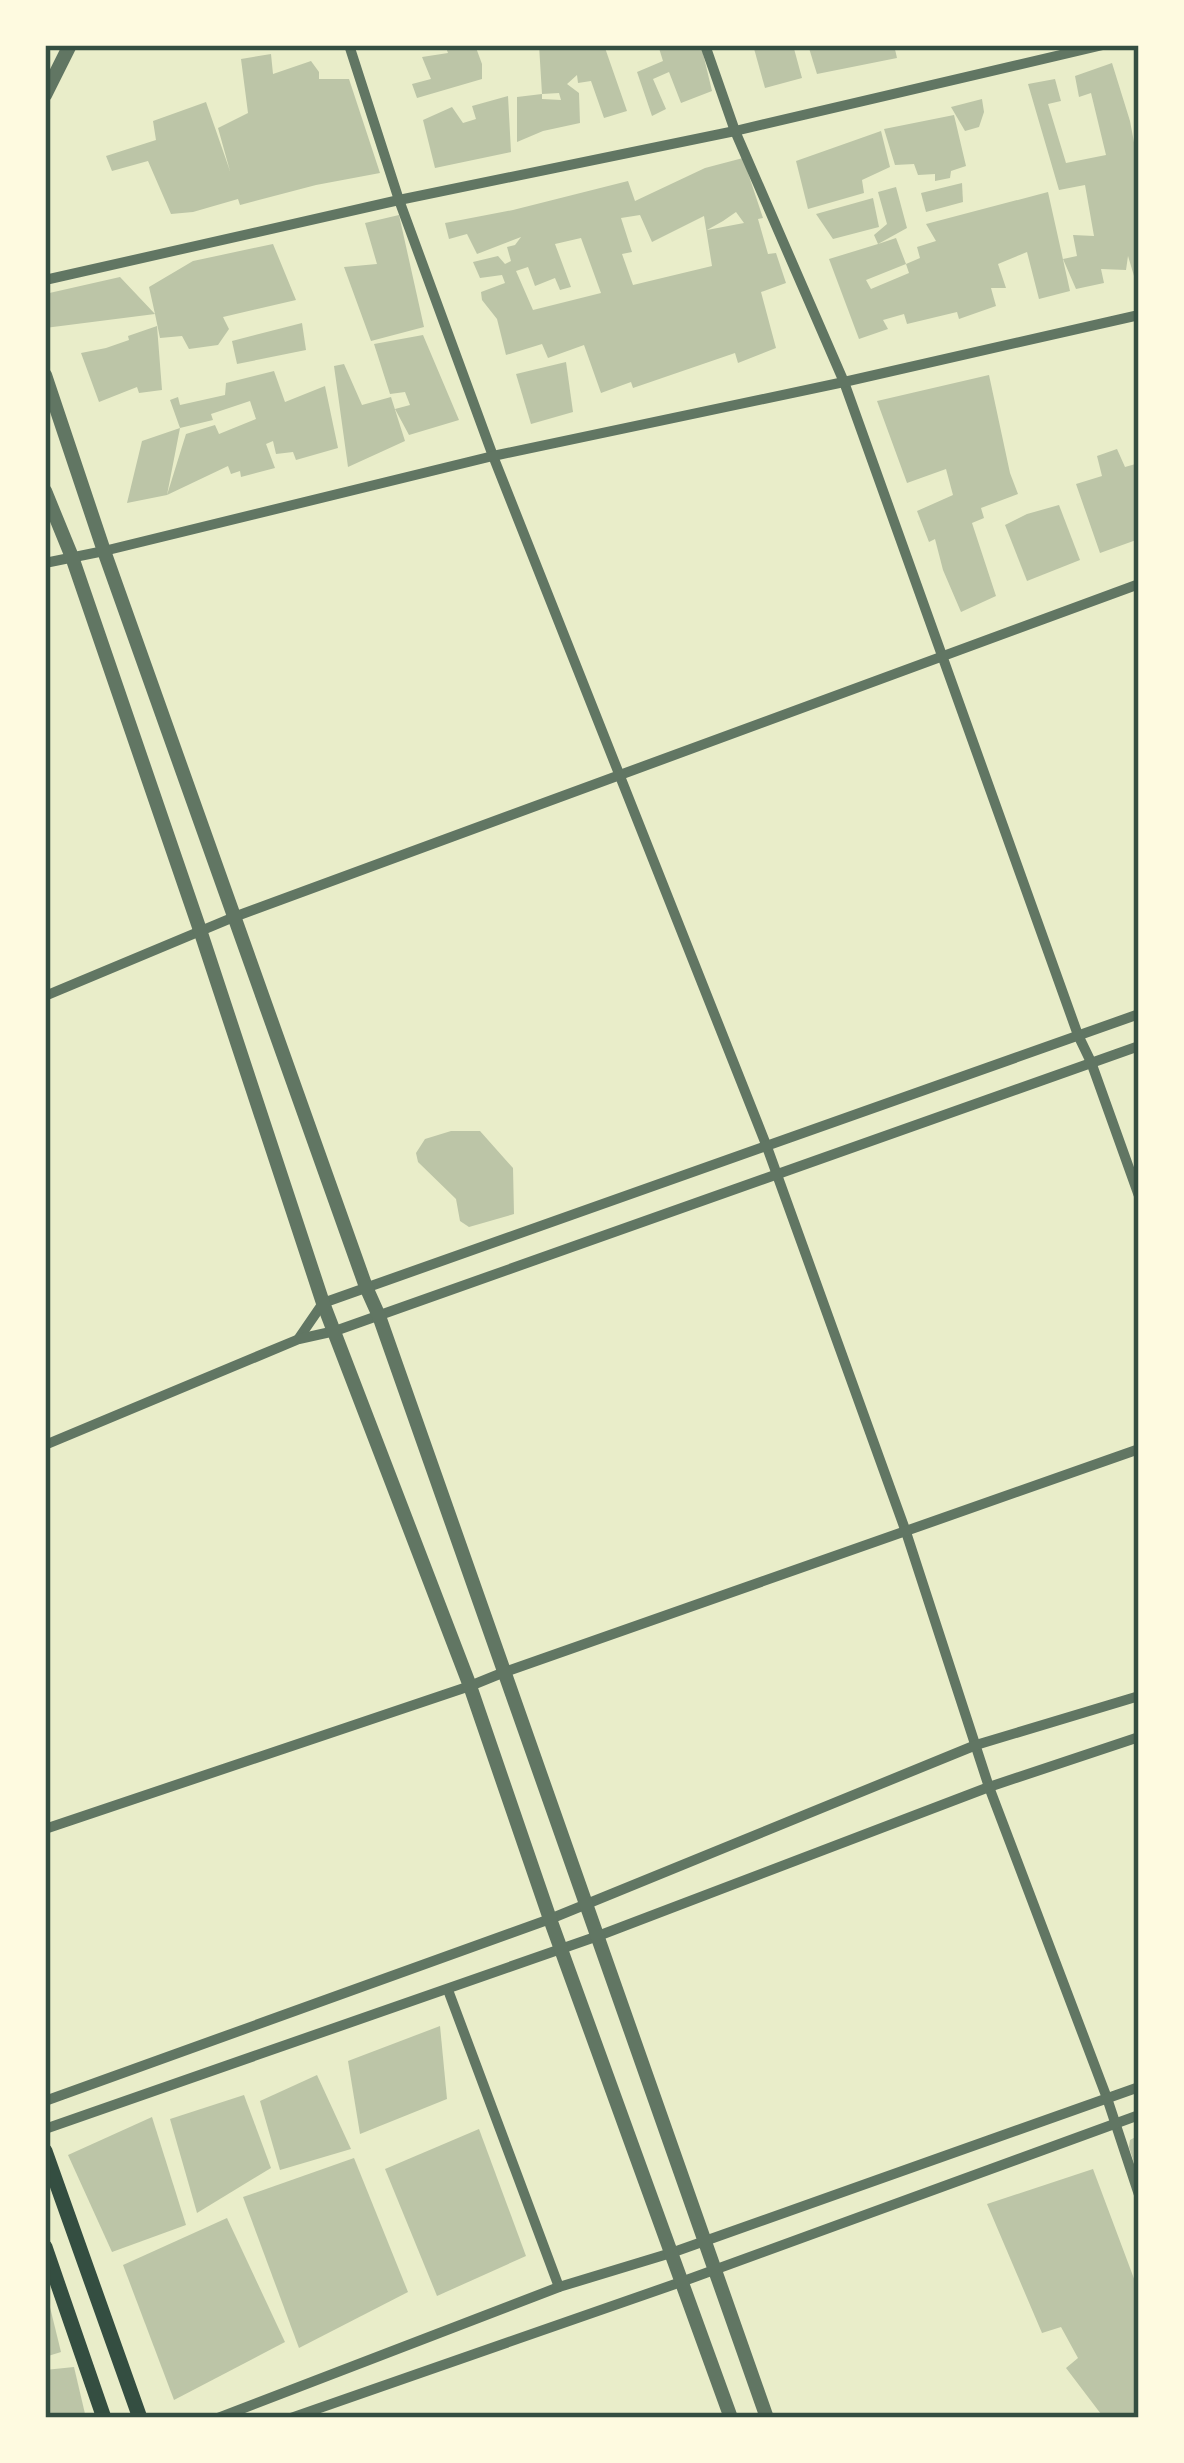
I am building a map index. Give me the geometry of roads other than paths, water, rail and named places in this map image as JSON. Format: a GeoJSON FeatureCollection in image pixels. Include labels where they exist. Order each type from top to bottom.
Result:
{"type":"FeatureCollection","features":[{"type":"Feature","properties":{"kind":"main road"},"geometry":{"type":"LineString","coordinates":[[45,2151],[140,2418]]}},
{"type":"Feature","properties":{"kind":"main road"},"geometry":{"type":"LineString","coordinates":[[45,2247],[104,2418]]}},
{"type":"Feature","properties":{"kind":"street"},"geometry":{"type":"LineString","coordinates":[[45,95],[70,45]]}},
{"type":"Feature","properties":{"kind":"street"},"geometry":{"type":"LineString","coordinates":[[350,45],[399,200],[493,456],[777,1174],[906,1532],[989,1787],[1139,2195]]}},
{"type":"Feature","properties":{"kind":"street"},"geometry":{"type":"LineString","coordinates":[[705,45],[735,131],[844,382],[1139,1196]]}},
{"type":"Feature","properties":{"kind":"street"},"geometry":{"type":"LineString","coordinates":[[45,280],[735,131],[1103,45]]}},
{"type":"Feature","properties":{"kind":"street"},"geometry":{"type":"LineString","coordinates":[[45,563],[493,456],[1139,315]]}},
{"type":"Feature","properties":{"kind":"street"},"geometry":{"type":"LineString","coordinates":[[45,375],[767,2418]]}},
{"type":"Feature","properties":{"kind":"street"},"geometry":{"type":"LineString","coordinates":[[45,491],[200,930],[322,1303],[470,1686],[731,2418]]}},
{"type":"Feature","properties":{"kind":"street"},"geometry":{"type":"LineString","coordinates":[[45,996],[234,917],[1139,584]]}},
{"type":"Feature","properties":{"kind":"street"},"geometry":{"type":"LineString","coordinates":[[298,1339],[322,1303],[1139,1014]]}},
{"type":"Feature","properties":{"kind":"street"},"geometry":{"type":"LineString","coordinates":[[45,1444],[298,1339],[379,1316],[1139,1046]]}},
{"type":"Feature","properties":{"kind":"street"},"geometry":{"type":"LineString","coordinates":[[45,1829],[470,1686],[1139,1449]]}},
{"type":"Feature","properties":{"kind":"street"},"geometry":{"type":"LineString","coordinates":[[45,2101],[550,1919],[976,1745],[1139,1696]]}},
{"type":"Feature","properties":{"kind":"street"},"geometry":{"type":"LineString","coordinates":[[45,2129],[448,1990],[989,1787],[1139,1737]]}},
{"type":"Feature","properties":{"kind":"street"},"geometry":{"type":"LineString","coordinates":[[448,1990],[559,2288]]}},
{"type":"Feature","properties":{"kind":"street"},"geometry":{"type":"LineString","coordinates":[[218,2418],[559,2288],[671,2253],[1139,2087]]}},
{"type":"Feature","properties":{"kind":"street"},"geometry":{"type":"LineString","coordinates":[[291,2418],[1139,2116]]}}]}
